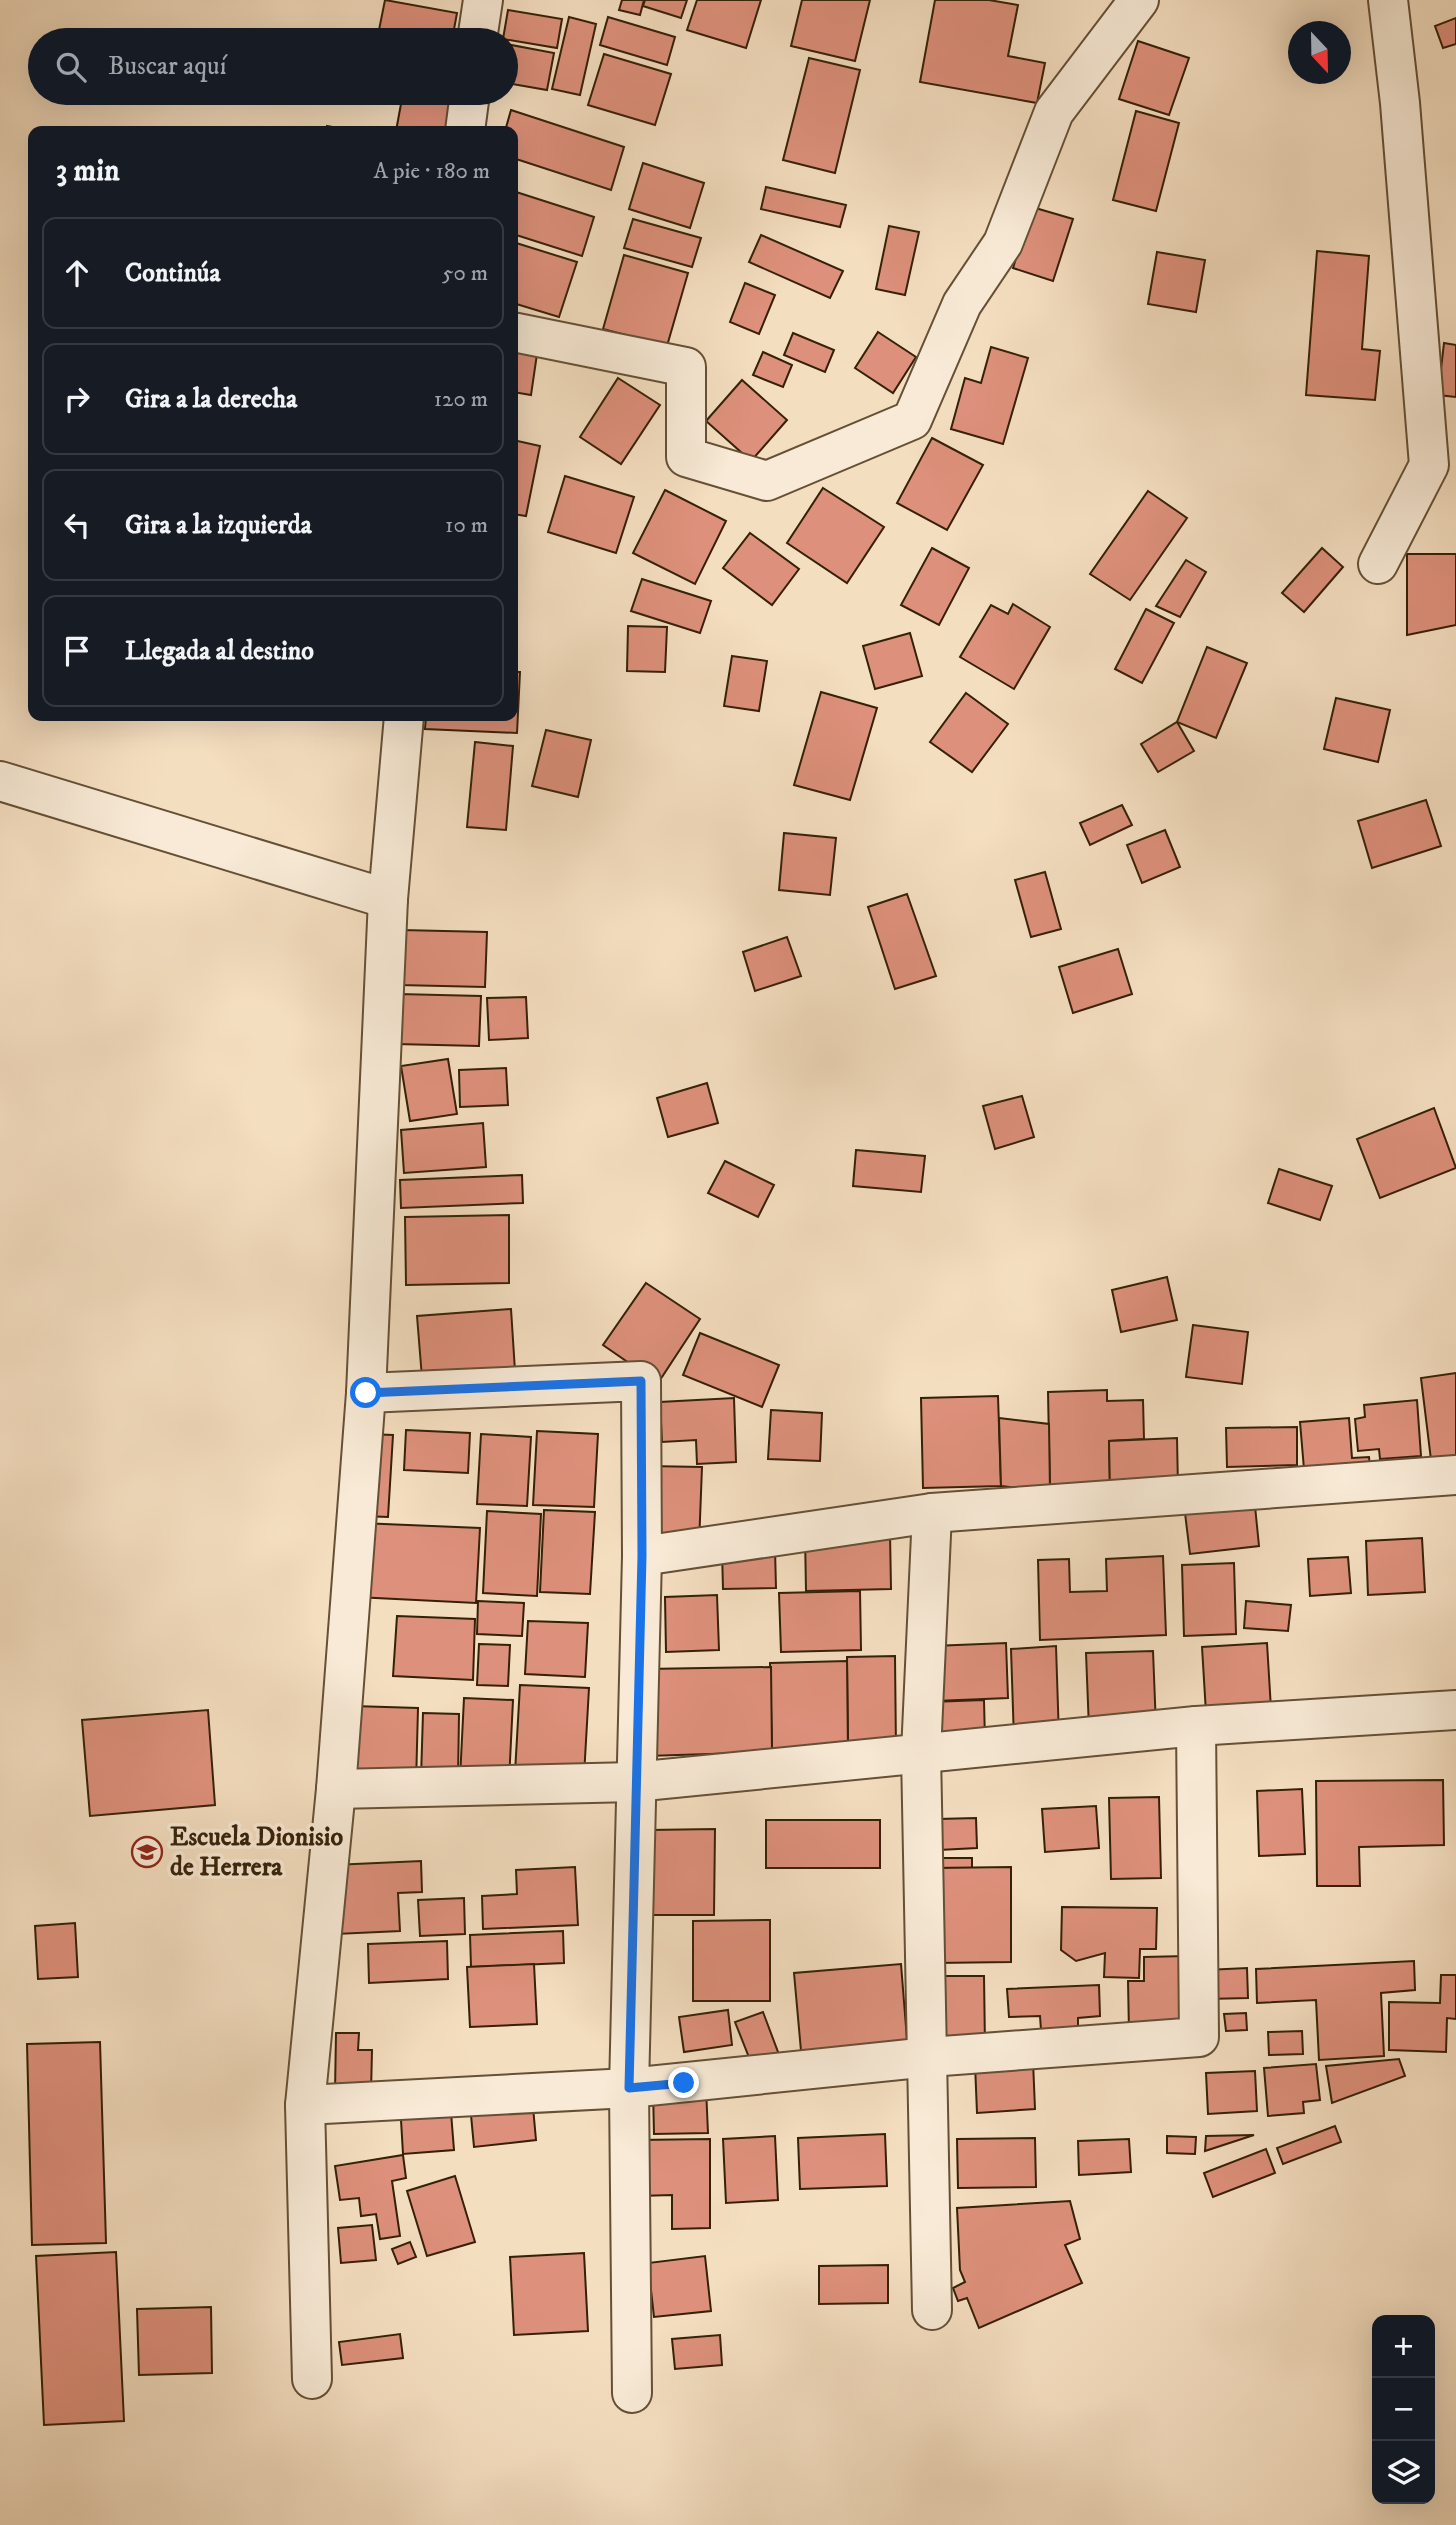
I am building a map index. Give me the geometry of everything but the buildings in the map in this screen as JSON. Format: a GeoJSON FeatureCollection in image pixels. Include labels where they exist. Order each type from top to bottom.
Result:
{"type":"FeatureCollection","features":[{"type":"Feature","properties":{"kind":"street"},"geometry":{"type":"LineString","coordinates":[[479,28],[483,0]]}},
{"type":"Feature","properties":{"kind":"street"},"geometry":{"type":"LineString","coordinates":[[518,333],[686,367],[686,457],[767,481],[912,420],[962,304],[1003,243],[1054,112],[1139,0]]}},
{"type":"Feature","properties":{"kind":"street"},"geometry":{"type":"LineString","coordinates":[[1378,564],[1429,465],[1400,103],[1388,0]]}},
{"type":"Feature","properties":{"kind":"street"},"geometry":{"type":"LineString","coordinates":[[466,126],[468,105]]}},
{"type":"Feature","properties":{"kind":"street"},"geometry":{"type":"LineString","coordinates":[[312,2379],[305,2105],[336,1789],[366,1393],[388,900],[404,721]]}},
{"type":"Feature","properties":{"kind":"street"},"geometry":{"type":"LineString","coordinates":[[0,780],[388,900]]}},
{"type":"Feature","properties":{"kind":"street"},"geometry":{"type":"LineString","coordinates":[[366,1393],[641,1381],[642,1556],[638,1754],[634,1782],[629,2088],[632,2393]]}},
{"type":"Feature","properties":{"kind":"street"},"geometry":{"type":"LineString","coordinates":[[642,1556],[932,1513],[1456,1475]]}},
{"type":"Feature","properties":{"kind":"street"},"geometry":{"type":"LineString","coordinates":[[932,1513],[922,1753],[932,2310]]}},
{"type":"Feature","properties":{"kind":"street"},"geometry":{"type":"LineString","coordinates":[[336,1789],[634,1782],[1196,1726],[1456,1710]]}},
{"type":"Feature","properties":{"kind":"street"},"geometry":{"type":"LineString","coordinates":[[305,2105],[629,2088],[929,2057],[1199,2037],[1196,1726]]}},
{"type":"Feature","properties":{"kind":"place","name":"Escuela Dionisio de Herrera"},"geometry":{"type":"Point","coordinates":[147,1852]}},
{"type":"Feature","properties":{"kind":"route"},"geometry":{"type":"LineString","coordinates":[[366,1393],[641,1381],[642,1556],[638,1754],[634,1782],[629,2088],[684,2083]]}}]}
